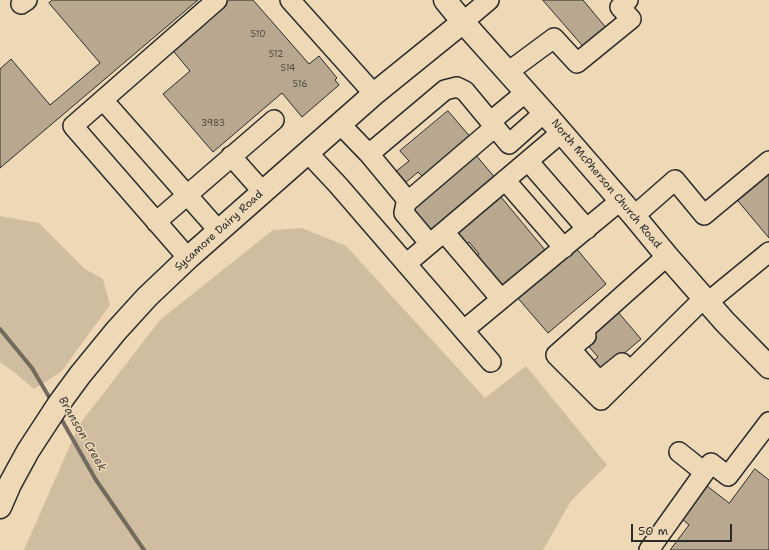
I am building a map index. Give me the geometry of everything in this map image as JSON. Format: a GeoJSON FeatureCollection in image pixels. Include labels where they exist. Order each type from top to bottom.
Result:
{"type":"FeatureCollection","features":[{"type":"Feature","properties":{"kind":"main road","name":"North McPherson Church Road"},"geometry":{"type":"LineString","coordinates":[[445,0],[463,22],[545,112],[725,322],[769,367]]}},
{"type":"Feature","properties":{"kind":"main road","name":"Sycamore Dairy Road"},"geometry":{"type":"LineString","coordinates":[[0,506],[28,451],[58,405],[80,375],[131,314],[188,258],[374,94],[463,22]]}},
{"type":"Feature","properties":{"kind":"street"},"geometry":{"type":"LineString","coordinates":[[188,258],[73,126],[217,0]]}},
{"type":"Feature","properties":{"kind":"street"},"geometry":{"type":"LineString","coordinates":[[290,0],[374,94]]}},
{"type":"Feature","properties":{"kind":"street","name":"Sycamore Dairy Road"},"geometry":{"type":"LineString","coordinates":[[463,22],[489,0]]}},
{"type":"Feature","properties":{"kind":"street"},"geometry":{"type":"LineString","coordinates":[[508,72],[554,38],[577,63],[631,19],[620,7],[628,0]]}},
{"type":"Feature","properties":{"kind":"street"},"geometry":{"type":"LineString","coordinates":[[369,154],[445,90],[457,87],[464,91],[509,144],[545,112]]}},
{"type":"Feature","properties":{"kind":"street"},"geometry":{"type":"LineString","coordinates":[[501,299],[437,238],[404,213],[406,203],[408,201],[526,92]]}},
{"type":"Feature","properties":{"kind":"street"},"geometry":{"type":"LineString","coordinates":[[103,100],[219,231]]}},
{"type":"Feature","properties":{"kind":"street"},"geometry":{"type":"LineString","coordinates":[[156,222],[274,120]]}},
{"type":"Feature","properties":{"kind":"street"},"geometry":{"type":"LineString","coordinates":[[340,124],[369,154],[408,201]]}},
{"type":"Feature","properties":{"kind":"street"},"geometry":{"type":"LineString","coordinates":[[406,264],[562,132]]}},
{"type":"Feature","properties":{"kind":"street"},"geometry":{"type":"LineString","coordinates":[[308,153],[338,185],[491,362]]}},
{"type":"Feature","properties":{"kind":"street"},"geometry":{"type":"LineString","coordinates":[[231,156],[263,192]]}},
{"type":"Feature","properties":{"kind":"street"},"geometry":{"type":"LineString","coordinates":[[528,160],[587,229]]}},
{"type":"Feature","properties":{"kind":"street"},"geometry":{"type":"LineString","coordinates":[[464,330],[587,229],[675,180],[704,215],[769,161]]}},
{"type":"Feature","properties":{"kind":"street"},"geometry":{"type":"LineString","coordinates":[[505,180],[564,248]]}},
{"type":"Feature","properties":{"kind":"street"},"geometry":{"type":"LineString","coordinates":[[667,256],[556,355],[601,400],[667,334],[706,300],[769,252]]}},
{"type":"Feature","properties":{"kind":"street"},"geometry":{"type":"LineString","coordinates":[[649,550],[711,463],[728,476],[769,422]]}},
{"type":"Feature","properties":{"kind":"street"},"geometry":{"type":"LineString","coordinates":[[679,452],[704,472]]}},
{"type":"Feature","properties":{"kind":"shaded area"},"geometry":{"type":"Polygon","coordinates":[[[0,216],[39,223],[85,269],[103,279],[110,305],[61,372],[34,389],[0,362],[0,216]]]}},
{"type":"Feature","properties":{"kind":"shaded area"},"geometry":{"type":"Polygon","coordinates":[[[302,228],[346,246],[485,398],[526,366],[607,465],[571,501],[543,550],[24,550],[79,425],[160,320],[273,230],[302,228]]]}},
{"type":"Feature","properties":{"kind":"building"},"geometry":{"type":"Polygon","coordinates":[[[53,0],[198,0],[0,168],[0,69],[11,59],[50,105],[100,63],[49,3],[53,0]]]}},
{"type":"Feature","properties":{"kind":"building"},"geometry":{"type":"Polygon","coordinates":[[[225,0],[253,0],[309,64],[319,56],[337,78],[335,80],[339,85],[302,117],[282,93],[213,152],[163,94],[190,71],[170,47],[225,0]]]}},
{"type":"Feature","properties":{"kind":"building"},"geometry":{"type":"Polygon","coordinates":[[[543,0],[583,0],[607,29],[585,48],[543,0]]]}},
{"type":"Feature","properties":{"kind":"building"},"geometry":{"type":"Polygon","coordinates":[[[448,111],[473,140],[426,180],[418,172],[404,184],[394,173],[409,161],[400,151],[448,111]]]}},
{"type":"Feature","properties":{"kind":"building"},"geometry":{"type":"Polygon","coordinates":[[[475,154],[496,179],[430,234],[410,210],[475,154]]]}},
{"type":"Feature","properties":{"kind":"building"},"geometry":{"type":"Polygon","coordinates":[[[769,175],[769,238],[738,201],[769,175]]]}},
{"type":"Feature","properties":{"kind":"building"},"geometry":{"type":"Polygon","coordinates":[[[501,197],[545,250],[502,287],[476,256],[479,254],[469,242],[466,245],[457,233],[501,197]]]}},
{"type":"Feature","properties":{"kind":"building"},"geometry":{"type":"Polygon","coordinates":[[[575,247],[606,284],[548,333],[516,296],[575,247]]]}},
{"type":"Feature","properties":{"kind":"building"},"geometry":{"type":"Polygon","coordinates":[[[618,312],[641,339],[607,368],[604,365],[597,371],[591,363],[598,357],[584,341],[618,312]]]}},
{"type":"Feature","properties":{"kind":"building"},"geometry":{"type":"Polygon","coordinates":[[[755,469],[769,480],[769,550],[670,550],[689,525],[682,519],[707,486],[729,503],[755,469]]]}},
{"type":"Feature","properties":{"kind":"waterway","name":"Branson Creek"},"geometry":{"type":"LineString","coordinates":[[0,329],[32,368],[52,402]]}},
{"type":"Feature","properties":{"kind":"waterway","name":"Branson Creek"},"geometry":{"type":"LineString","coordinates":[[59,415],[96,480],[144,550]]}}]}
